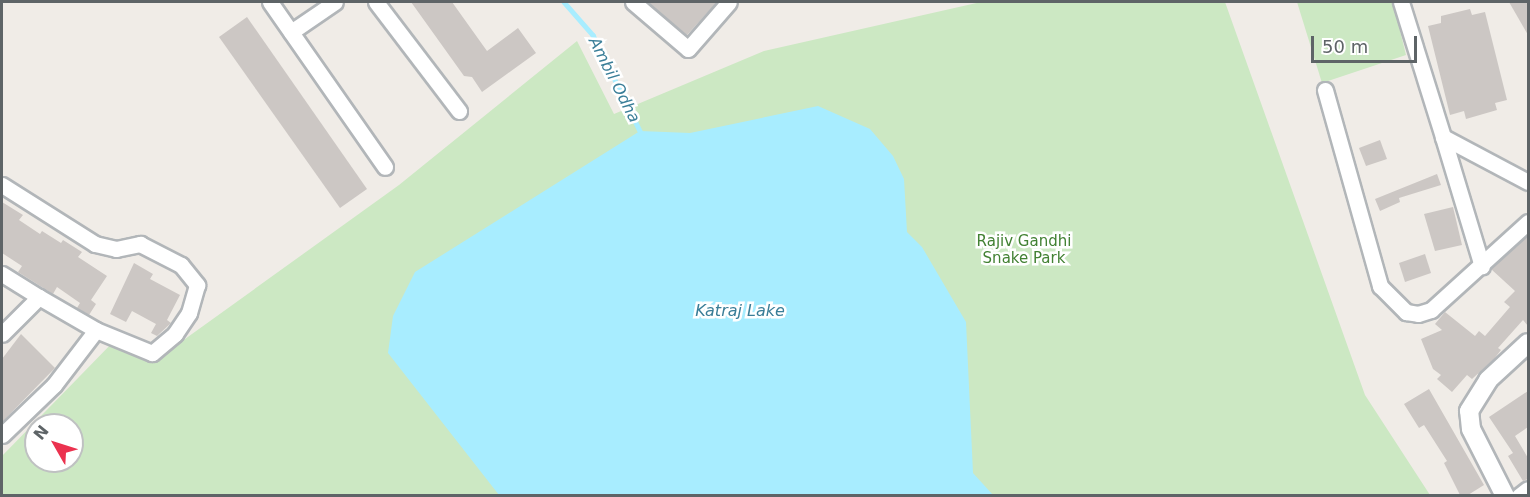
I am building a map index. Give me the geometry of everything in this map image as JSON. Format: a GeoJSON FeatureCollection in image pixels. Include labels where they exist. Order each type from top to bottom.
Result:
{"type":"FeatureCollection","features":[{"type":"Feature","properties":{"kind":"street"},"geometry":{"type":"LineString","coordinates":[[270,2],[385,167]]}},
{"type":"Feature","properties":{"kind":"street"},"geometry":{"type":"LineString","coordinates":[[291,32],[335,2]]}},
{"type":"Feature","properties":{"kind":"street"},"geometry":{"type":"LineString","coordinates":[[376,2],[459,111]]}},
{"type":"Feature","properties":{"kind":"street"},"geometry":{"type":"LineString","coordinates":[[633,2],[688,49],[729,2]]}},
{"type":"Feature","properties":{"kind":"street"},"geometry":{"type":"LineString","coordinates":[[1401,2],[1482,266]]}},
{"type":"Feature","properties":{"kind":"street"},"geometry":{"type":"LineString","coordinates":[[1325,90],[1380,286],[1389,298],[1406,312],[1418,314],[1431,310],[1528,222]]}},
{"type":"Feature","properties":{"kind":"street"},"geometry":{"type":"LineString","coordinates":[[1443,137],[1528,182]]}},
{"type":"Feature","properties":{"kind":"street"},"geometry":{"type":"LineString","coordinates":[[2,185],[95,244],[116,249],[140,244],[181,265],[197,285],[189,313],[176,334],[152,353],[96,330],[2,274]]}},
{"type":"Feature","properties":{"kind":"street"},"geometry":{"type":"LineString","coordinates":[[2,334],[39,297]]}},
{"type":"Feature","properties":{"kind":"street"},"geometry":{"type":"LineString","coordinates":[[2,435],[54,385],[96,330]]}},
{"type":"Feature","properties":{"kind":"street"},"geometry":{"type":"LineString","coordinates":[[1505,495],[1471,429],[1469,411],[1488,380],[1528,344]]}},
{"type":"Feature","properties":{"kind":"street"},"geometry":{"type":"LineString","coordinates":[[1519,495],[1528,489]]}},
{"type":"Feature","properties":{"kind":"green space","name":"Rajiv Gandhi Snake Park"},"geometry":{"type":"Polygon","coordinates":[[[981,2],[1225,2],[1365,395],[1430,495],[2,496],[2,456],[24,433],[24,473],[84,473],[84,413],[44,413],[116,339],[153,362],[399,185],[577,41],[614,114],[764,51],[981,2]]]}},
{"type":"Feature","properties":{"kind":"green space"},"geometry":{"type":"Polygon","coordinates":[[[1297,2],[1393,2],[1406,55],[1322,83],[1297,2]]]}},
{"type":"Feature","properties":{"kind":"water","name":"Katraj Lake"},"geometry":{"type":"Polygon","coordinates":[[[818,106],[870,129],[893,156],[904,179],[907,232],[922,247],[966,322],[973,473],[993,495],[499,495],[388,353],[393,316],[415,272],[640,131],[690,133],[818,106]]]}},
{"type":"Feature","properties":{"kind":"building"},"geometry":{"type":"Polygon","coordinates":[[[411,2],[452,2],[487,51],[518,28],[536,53],[482,92],[472,77],[464,76],[411,2]]]}},
{"type":"Feature","properties":{"kind":"building"},"geometry":{"type":"Polygon","coordinates":[[[647,2],[717,2],[687,35],[647,2]]]}},
{"type":"Feature","properties":{"kind":"building"},"geometry":{"type":"Polygon","coordinates":[[[1509,2],[1528,2],[1528,35],[1509,2]]]}},
{"type":"Feature","properties":{"kind":"building"},"geometry":{"type":"Polygon","coordinates":[[[1470,9],[1472,15],[1485,12],[1507,100],[1495,103],[1497,110],[1466,119],[1464,111],[1450,115],[1428,26],[1441,23],[1441,16],[1470,9]]]}},
{"type":"Feature","properties":{"kind":"building"},"geometry":{"type":"Polygon","coordinates":[[[247,17],[367,189],[340,208],[219,37],[247,17]]]}},
{"type":"Feature","properties":{"kind":"building"},"geometry":{"type":"Polygon","coordinates":[[[1380,140],[1387,159],[1366,166],[1359,148],[1380,140]]]}},
{"type":"Feature","properties":{"kind":"building"},"geometry":{"type":"Polygon","coordinates":[[[1437,174],[1441,185],[1399,198],[1400,202],[1380,211],[1375,199],[1437,174]]]}},
{"type":"Feature","properties":{"kind":"building"},"geometry":{"type":"Polygon","coordinates":[[[2,202],[23,215],[19,220],[40,234],[42,231],[61,243],[63,240],[82,252],[78,257],[107,276],[91,300],[96,304],[89,315],[77,308],[80,303],[57,287],[53,294],[18,272],[22,266],[2,253],[2,202]]]}},
{"type":"Feature","properties":{"kind":"building"},"geometry":{"type":"Polygon","coordinates":[[[1453,207],[1462,245],[1435,251],[1424,214],[1453,207]]]}},
{"type":"Feature","properties":{"kind":"building"},"geometry":{"type":"Polygon","coordinates":[[[1528,235],[1528,326],[1523,320],[1498,348],[1501,350],[1494,359],[1472,379],[1467,375],[1452,392],[1437,379],[1441,375],[1433,369],[1421,339],[1442,330],[1435,324],[1445,312],[1475,336],[1479,331],[1485,336],[1510,307],[1504,302],[1515,291],[1491,269],[1528,235]]]}},
{"type":"Feature","properties":{"kind":"building"},"geometry":{"type":"Polygon","coordinates":[[[1425,254],[1431,273],[1405,282],[1399,263],[1425,254]]]}},
{"type":"Feature","properties":{"kind":"building"},"geometry":{"type":"Polygon","coordinates":[[[134,263],[153,274],[150,279],[180,295],[167,320],[171,323],[157,336],[151,333],[156,324],[132,311],[126,322],[110,314],[134,263]]]}},
{"type":"Feature","properties":{"kind":"building"},"geometry":{"type":"Polygon","coordinates":[[[21,334],[55,368],[2,422],[2,359],[21,334]]]}},
{"type":"Feature","properties":{"kind":"building"},"geometry":{"type":"Polygon","coordinates":[[[1429,389],[1484,485],[1468,495],[1460,495],[1444,463],[1447,461],[1424,425],[1419,428],[1404,404],[1429,389]]]}},
{"type":"Feature","properties":{"kind":"building"},"geometry":{"type":"Polygon","coordinates":[[[1528,391],[1528,427],[1515,436],[1528,458],[1528,479],[1523,481],[1508,456],[1513,453],[1489,417],[1528,391]]]}},
{"type":"Feature","properties":{"kind":"waterway","name":"Ambil Odha"},"geometry":{"type":"LineString","coordinates":[[564,2],[593,35],[640,131]]}}]}
